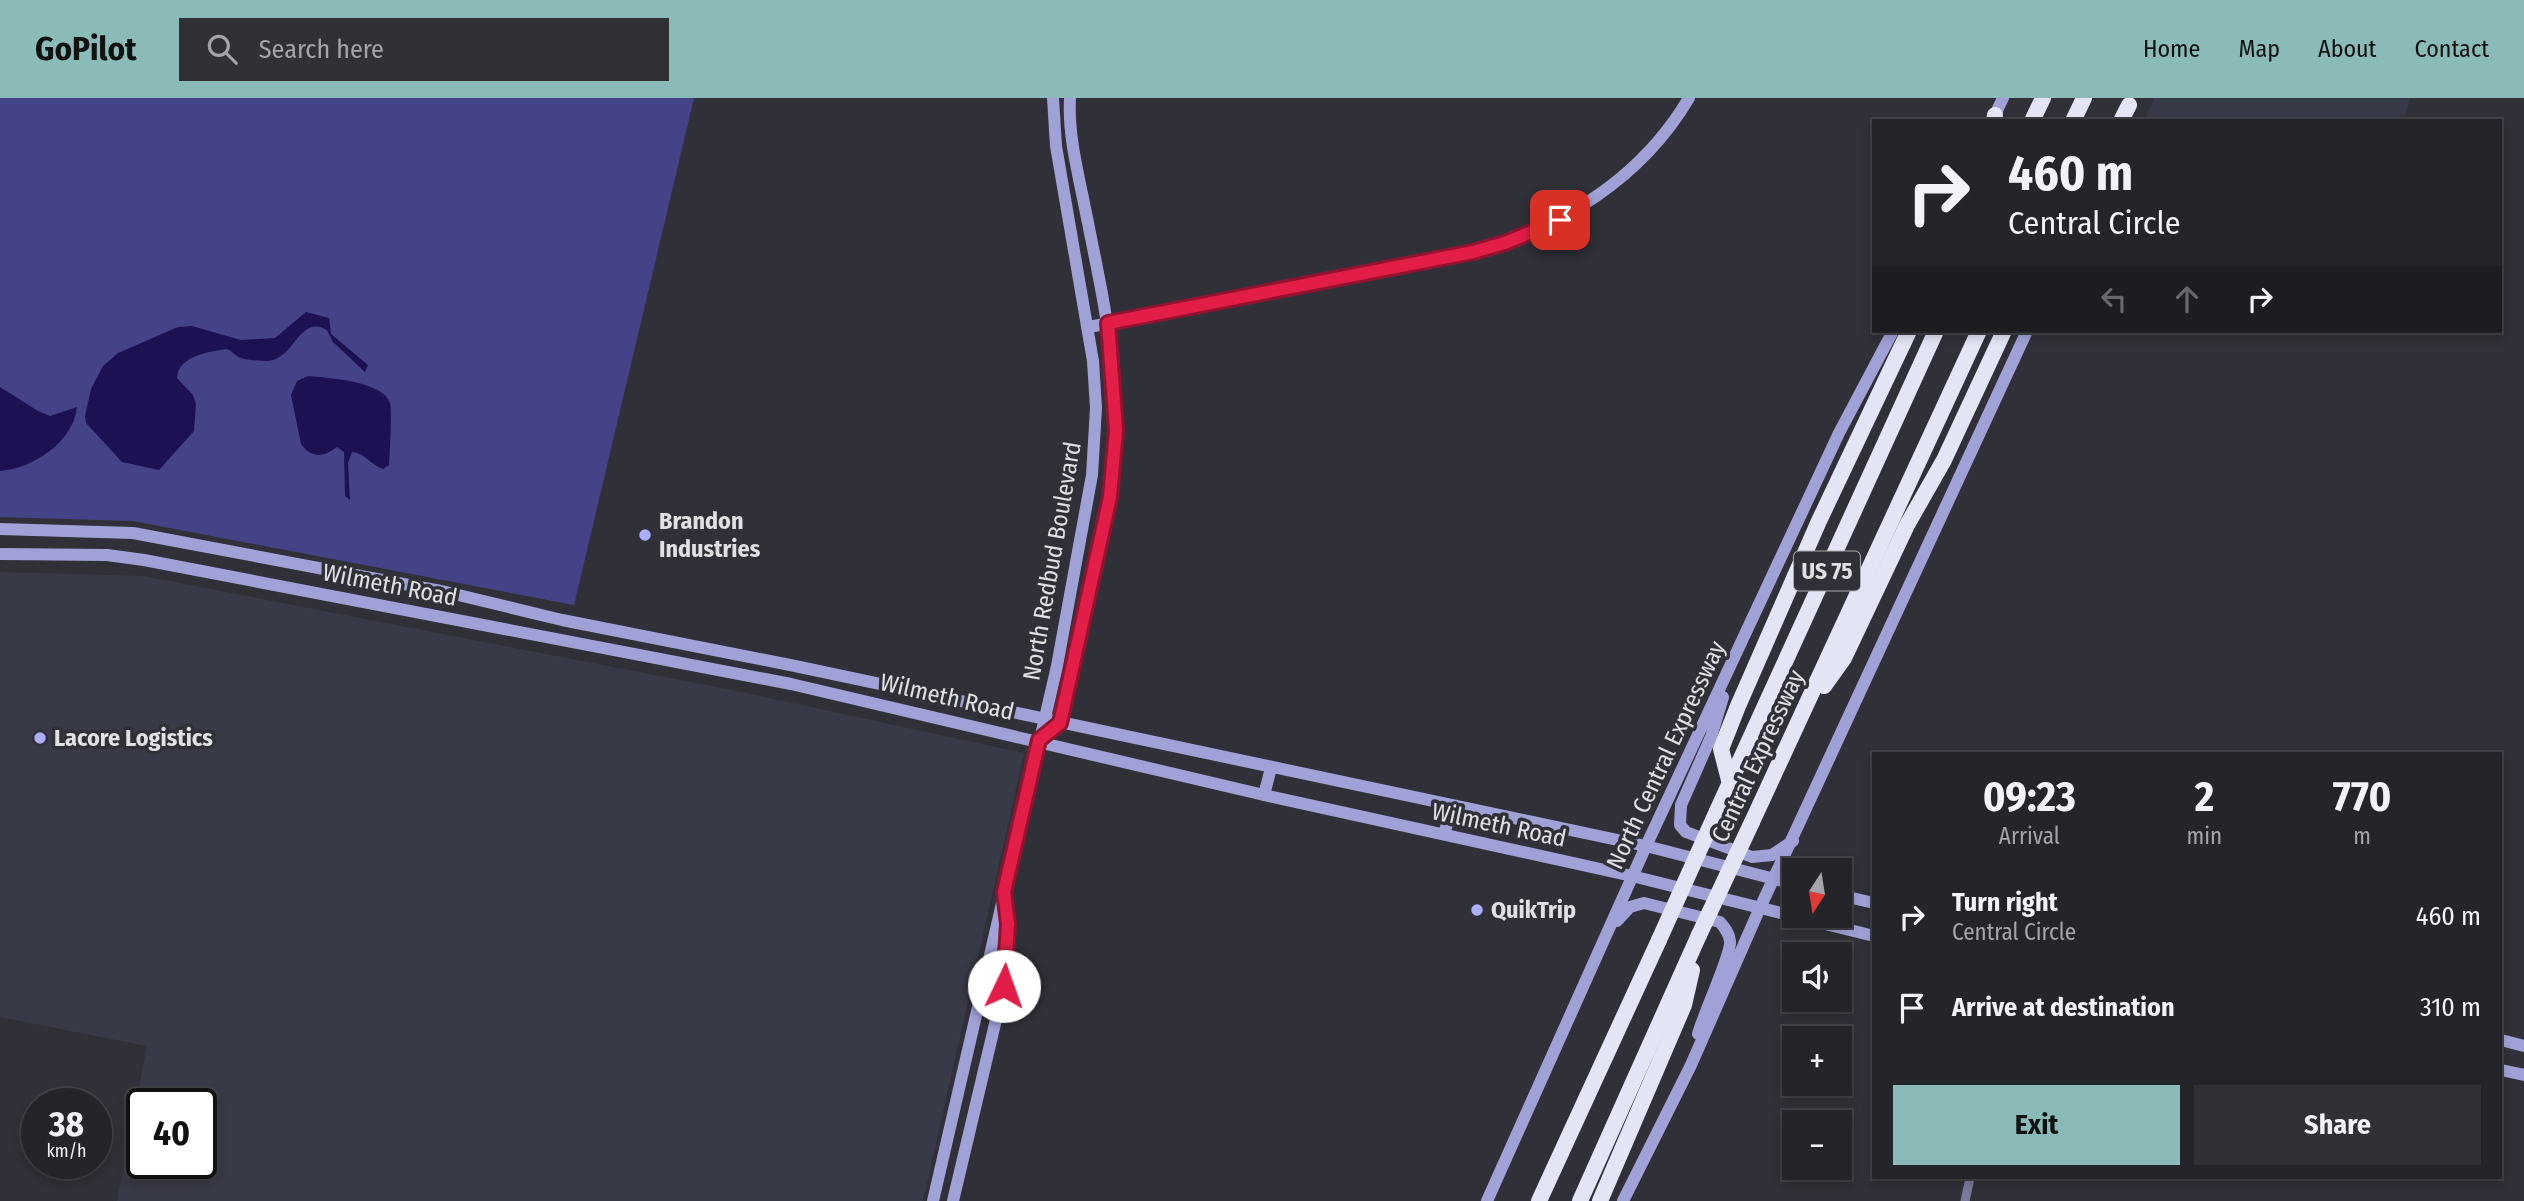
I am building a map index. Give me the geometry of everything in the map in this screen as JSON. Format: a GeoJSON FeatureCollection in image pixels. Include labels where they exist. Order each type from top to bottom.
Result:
{"type":"FeatureCollection","features":[{"type":"Feature","properties":{"kind":"highway"},"geometry":{"type":"LineString","coordinates":[[2033,119],[2043,98]]}},
{"type":"Feature","properties":{"kind":"highway"},"geometry":{"type":"LineString","coordinates":[[2074,119],[2084,98]]}},
{"type":"Feature","properties":{"kind":"highway"},"geometry":{"type":"LineString","coordinates":[[2122,119],[2131,102]]}},
{"type":"Feature","properties":{"kind":"highway"},"geometry":{"type":"LineString","coordinates":[[1730,784],[1721,749],[1819,520],[1908,333]]}},
{"type":"Feature","properties":{"kind":"highway","name":"Central Expressway"},"geometry":{"type":"LineString","coordinates":[[1539,1201],[1935,333]]}},
{"type":"Feature","properties":{"kind":"highway","name":"Central Expressway"},"geometry":{"type":"LineString","coordinates":[[1580,1201],[1699,935],[1978,333]]}},
{"type":"Feature","properties":{"kind":"highway"},"geometry":{"type":"LineString","coordinates":[[1799,723],[1844,657],[1906,525],[1944,460],[2003,333]]}},
{"type":"Feature","properties":{"kind":"highway"},"geometry":{"type":"LineString","coordinates":[[1600,1201],[1684,1005],[1699,935]]}},
{"type":"Feature","properties":{"kind":"main road","name":"North Redbud Boulevard"},"geometry":{"type":"LineString","coordinates":[[933,1201],[1044,720],[1092,475],[1096,408],[1088,327],[1056,146],[1053,98]]}},
{"type":"Feature","properties":{"kind":"main road","name":"North Redbud Boulevard"},"geometry":{"type":"LineString","coordinates":[[1060,723],[1110,497],[1116,430],[1108,323],[1074,154],[1070,98]]}},
{"type":"Feature","properties":{"kind":"main road"},"geometry":{"type":"LineString","coordinates":[[1088,327],[1473,252],[1521,237],[1560,220],[1619,180],[1668,129],[1689,98]]}},
{"type":"Feature","properties":{"kind":"main road"},"geometry":{"type":"LineString","coordinates":[[1994,119],[2003,98]]}},
{"type":"Feature","properties":{"kind":"main road","name":"North Central Expressway"},"geometry":{"type":"LineString","coordinates":[[1487,1201],[1632,876],[1839,433],[1892,333]]}},
{"type":"Feature","properties":{"kind":"main road"},"geometry":{"type":"LineString","coordinates":[[1623,1201],[1691,1065],[1759,910],[1794,840],[2026,333]]}},
{"type":"Feature","properties":{"kind":"main road","name":"Wilmeth Road"},"geometry":{"type":"LineString","coordinates":[[0,529],[133,533],[446,592],[606,629],[795,666],[1646,846],[1782,882]]}},
{"type":"Feature","properties":{"kind":"main road","name":"Wilmeth Road"},"geometry":{"type":"LineString","coordinates":[[0,554],[107,555],[144,560],[791,684],[1039,740],[1264,795],[1632,876],[1759,910],[1872,936]]}},
{"type":"Feature","properties":{"kind":"main road"},"geometry":{"type":"LineString","coordinates":[[603,648],[606,629]]}},
{"type":"Feature","properties":{"kind":"main road"},"geometry":{"type":"LineString","coordinates":[[1731,667],[1712,737],[1681,805],[1680,825],[1686,832],[1752,857],[1772,855],[1794,840]]}},
{"type":"Feature","properties":{"kind":"main road"},"geometry":{"type":"LineString","coordinates":[[1039,740],[1060,723]]}},
{"type":"Feature","properties":{"kind":"main road"},"geometry":{"type":"LineString","coordinates":[[1264,795],[1271,768]]}},
{"type":"Feature","properties":{"kind":"main road"},"geometry":{"type":"LineString","coordinates":[[1444,834],[1447,824],[1459,815],[1539,831],[1574,832]]}},
{"type":"Feature","properties":{"kind":"main road","name":"North Redbud Boulevard"},"geometry":{"type":"LineString","coordinates":[[953,1201],[1004,986],[1008,924],[1004,892]]}},
{"type":"Feature","properties":{"kind":"main road"},"geometry":{"type":"LineString","coordinates":[[1852,898],[1872,903]]}},
{"type":"Feature","properties":{"kind":"main road"},"geometry":{"type":"LineString","coordinates":[[1612,925],[1630,907],[1644,903],[1720,922],[1727,930],[1731,944],[1704,1011],[1691,1065]]}},
{"type":"Feature","properties":{"kind":"main road"},"geometry":{"type":"LineString","coordinates":[[2502,1040],[2524,1045]]}},
{"type":"Feature","properties":{"kind":"main road"},"geometry":{"type":"LineString","coordinates":[[2502,1070],[2524,1075]]}},
{"type":"Feature","properties":{"kind":"street"},"geometry":{"type":"LineString","coordinates":[[1965,1201],[1970,1179]]}},
{"type":"Feature","properties":{"kind":"shaded area"},"geometry":{"type":"Polygon","coordinates":[[[0,98],[694,98],[574,605],[133,521],[0,517],[0,98]]]}},
{"type":"Feature","properties":{"kind":"shaded area"},"geometry":{"type":"Polygon","coordinates":[[[2155,98],[2410,98],[2405,119],[2145,119],[2155,98]]]}},
{"type":"Feature","properties":{"kind":"shaded area"},"geometry":{"type":"Polygon","coordinates":[[[306,312],[329,318],[331,334],[368,365],[365,372],[333,342],[327,330],[318,327],[303,332],[285,353],[268,361],[240,358],[226,349],[195,356],[183,365],[177,378],[193,395],[196,404],[194,431],[159,470],[122,462],[86,423],[91,389],[103,366],[118,353],[178,327],[192,326],[241,340],[275,338],[306,312]]]}},
{"type":"Feature","properties":{"kind":"shaded area"},"geometry":{"type":"Polygon","coordinates":[[[308,376],[366,385],[385,396],[390,403],[389,465],[383,469],[352,452],[348,463],[350,500],[345,496],[344,452],[337,447],[318,455],[309,452],[301,444],[291,395],[297,381],[308,376]]]}},
{"type":"Feature","properties":{"kind":"shaded area"},"geometry":{"type":"Polygon","coordinates":[[[0,387],[50,416],[77,407],[68,431],[50,451],[26,465],[0,471],[0,387]]]}},
{"type":"Feature","properties":{"kind":"shaded area"},"geometry":{"type":"Polygon","coordinates":[[[0,572],[143,576],[732,690],[1024,753],[923,1201],[117,1201],[126,1154],[126,1179],[217,1179],[217,1088],[139,1088],[147,1046],[0,1017],[0,572]]]}},
{"type":"Feature","properties":{"kind":"place","name":"Brandon Industries"},"geometry":{"type":"Point","coordinates":[645,535]}},
{"type":"Feature","properties":{"kind":"place","name":"Lacore Logistics"},"geometry":{"type":"Point","coordinates":[40,738]}},
{"type":"Feature","properties":{"kind":"place","name":"QuikTrip"},"geometry":{"type":"Point","coordinates":[1477,910]}},
{"type":"Feature","properties":{"kind":"route"},"geometry":{"type":"LineString","coordinates":[[1004,986],[1008,924],[1004,892],[1039,740],[1060,723],[1110,497],[1116,430],[1108,323],[1473,252],[1505,243],[1560,220]]}}]}
